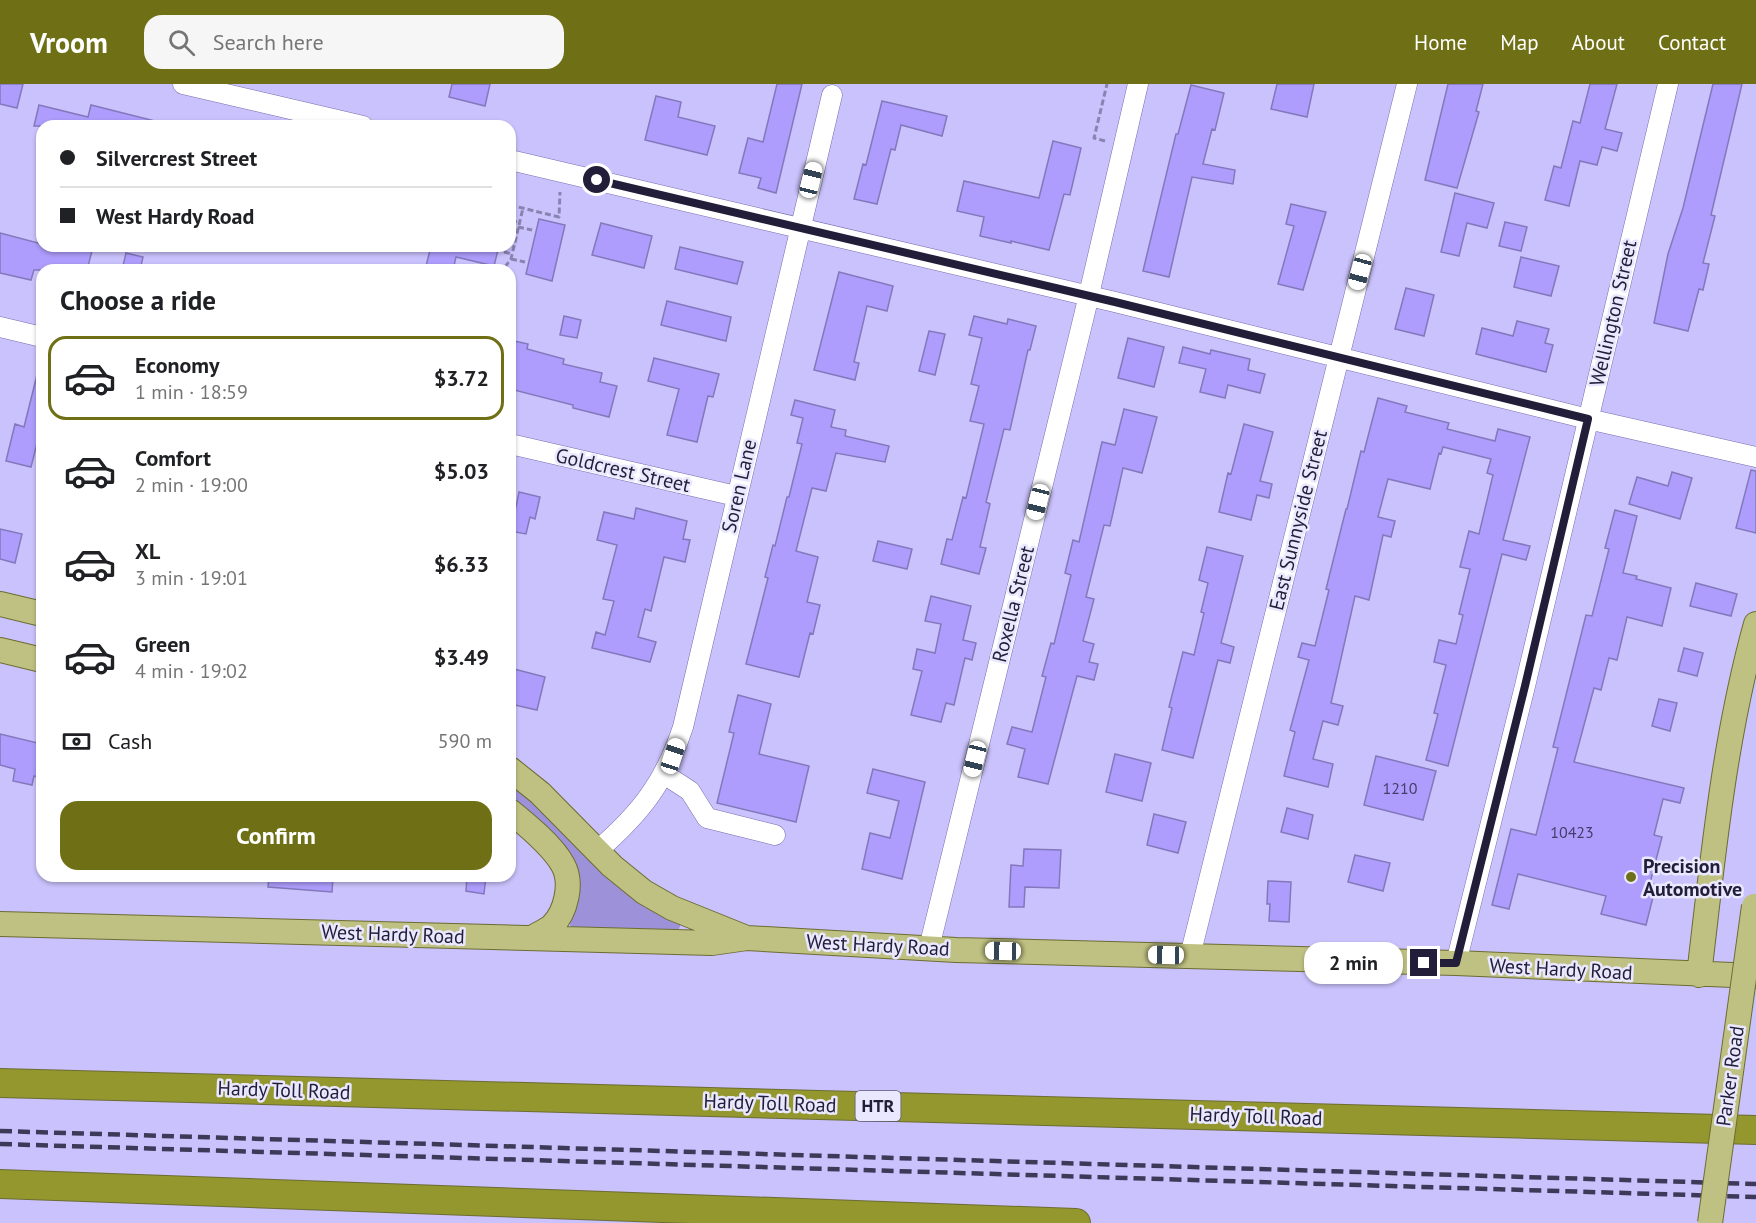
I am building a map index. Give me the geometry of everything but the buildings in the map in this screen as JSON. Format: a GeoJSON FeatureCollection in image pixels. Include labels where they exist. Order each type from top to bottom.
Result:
{"type":"FeatureCollection","features":[{"type":"Feature","properties":{"kind":"highway","name":"Hardy Toll Road"},"geometry":{"type":"LineString","coordinates":[[0,1083],[1756,1130]]}},
{"type":"Feature","properties":{"kind":"highway"},"geometry":{"type":"LineString","coordinates":[[0,1184],[1076,1223]]}},
{"type":"Feature","properties":{"kind":"main road"},"geometry":{"type":"LineString","coordinates":[[0,604],[36,613]]}},
{"type":"Feature","properties":{"kind":"main road"},"geometry":{"type":"LineString","coordinates":[[1699,975],[1721,784],[1745,664],[1756,624]]}},
{"type":"Feature","properties":{"kind":"main road"},"geometry":{"type":"LineString","coordinates":[[0,650],[36,659]]}},
{"type":"Feature","properties":{"kind":"main road"},"geometry":{"type":"LineString","coordinates":[[516,774],[540,793],[612,866],[644,892],[672,908],[747,938]]}},
{"type":"Feature","properties":{"kind":"main road"},"geometry":{"type":"LineString","coordinates":[[516,816],[530,827],[559,859],[566,874],[566,898],[560,915],[550,928],[532,938]]}},
{"type":"Feature","properties":{"kind":"main road","name":"Parker Road"},"geometry":{"type":"LineString","coordinates":[[1710,1223],[1755,899]]}},
{"type":"Feature","properties":{"kind":"main road","name":"West Hardy Road"},"geometry":{"type":"LineString","coordinates":[[0,924],[712,943],[747,938],[929,948],[1456,963],[1756,976]]}},
{"type":"Feature","properties":{"kind":"street"},"geometry":{"type":"LineString","coordinates":[[183,84],[337,120]]}},
{"type":"Feature","properties":{"kind":"street","name":"Roxella Street"},"geometry":{"type":"LineString","coordinates":[[929,948],[1089,297],[1138,84]]}},
{"type":"Feature","properties":{"kind":"street","name":"East Sunnyside Street"},"geometry":{"type":"LineString","coordinates":[[1190,956],[1407,84]]}},
{"type":"Feature","properties":{"kind":"street","name":"Wellington Street"},"geometry":{"type":"LineString","coordinates":[[1456,963],[1525,686],[1668,84]]}},
{"type":"Feature","properties":{"kind":"street","name":"Soren Lane"},"geometry":{"type":"LineString","coordinates":[[597,851],[632,818],[658,786],[673,756],[683,727],[832,95]]}},
{"type":"Feature","properties":{"kind":"street"},"geometry":{"type":"LineString","coordinates":[[516,161],[801,227],[1588,419],[1756,457]]}},
{"type":"Feature","properties":{"kind":"street"},"geometry":{"type":"LineString","coordinates":[[0,327],[36,336]]}},
{"type":"Feature","properties":{"kind":"street","name":"Goldcrest Street"},"geometry":{"type":"LineString","coordinates":[[516,445],[736,496]]}},
{"type":"Feature","properties":{"kind":"street"},"geometry":{"type":"LineString","coordinates":[[664,774],[690,791],[707,818],[775,835]]}},
{"type":"Feature","properties":{"kind":"path"},"geometry":{"type":"LineString","coordinates":[[1107,84],[1094,138],[1123,145]]}},
{"type":"Feature","properties":{"kind":"path"},"geometry":{"type":"LineString","coordinates":[[516,206],[559,217],[561,172]]}},
{"type":"Feature","properties":{"kind":"path"},"geometry":{"type":"LineString","coordinates":[[516,237],[523,208]]}},
{"type":"Feature","properties":{"kind":"path"},"geometry":{"type":"LineString","coordinates":[[516,222],[532,230]]}},
{"type":"Feature","properties":{"kind":"path"},"geometry":{"type":"LineString","coordinates":[[504,252],[512,254],[507,264]]}},
{"type":"Feature","properties":{"kind":"path"},"geometry":{"type":"LineString","coordinates":[[511,259],[525,262]]}},
{"type":"Feature","properties":{"kind":"shaded area"},"geometry":{"type":"Polygon","coordinates":[[[516,787],[681,924],[678,931],[572,928],[568,922],[574,909],[534,819],[516,803],[516,787]]]}},
{"type":"Feature","properties":{"kind":"railway"},"geometry":{"type":"LineString","coordinates":[[0,1131],[1756,1184]]}},
{"type":"Feature","properties":{"kind":"railway"},"geometry":{"type":"LineString","coordinates":[[0,1144],[1756,1197]]}},
{"type":"Feature","properties":{"kind":"place","name":"Precision Automotive"},"geometry":{"type":"Point","coordinates":[1631,877]}},
{"type":"Feature","properties":{"kind":"route"},"geometry":{"type":"LineString","coordinates":[[597,180],[1115,302],[1588,419],[1456,963],[1424,963]]}}]}
